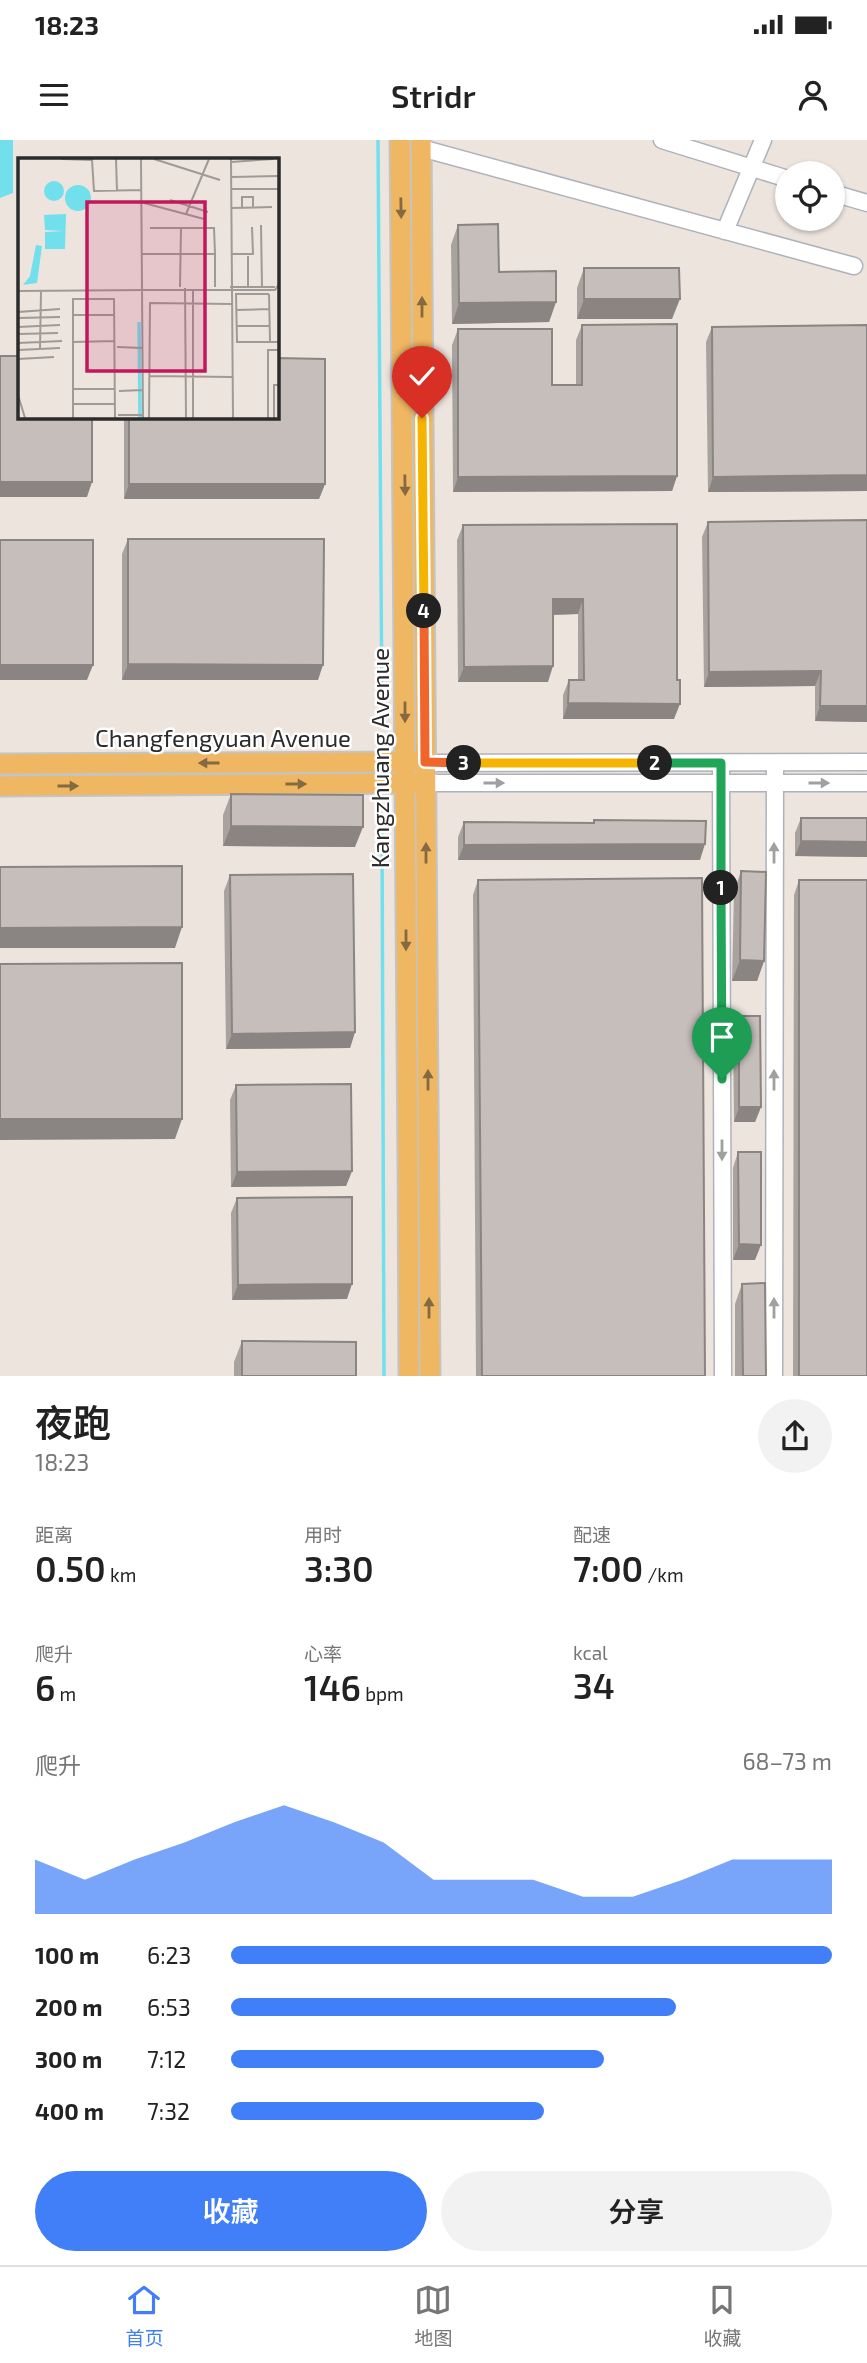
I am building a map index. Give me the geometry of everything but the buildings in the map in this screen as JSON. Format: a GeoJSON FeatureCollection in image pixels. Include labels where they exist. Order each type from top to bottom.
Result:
{"type":"FeatureCollection","features":[{"type":"Feature","properties":{"kind":"main road","name":"Kangzhuang Avenue"},"geometry":{"type":"LineString","coordinates":[[400,140],[406,520],[409,1376]]}},
{"type":"Feature","properties":{"kind":"main road","name":"Kangzhuang Avenue"},"geometry":{"type":"LineString","coordinates":[[421,144],[430,1376]]}},
{"type":"Feature","properties":{"kind":"main road","name":"Changfengyuan Avenue"},"geometry":{"type":"LineString","coordinates":[[0,764],[425,762]]}},
{"type":"Feature","properties":{"kind":"main road","name":"Changfengyuan Avenue"},"geometry":{"type":"LineString","coordinates":[[0,786],[425,783]]}},
{"type":"Feature","properties":{"kind":"street"},"geometry":{"type":"LineString","coordinates":[[662,140],[775,175]]}},
{"type":"Feature","properties":{"kind":"street"},"geometry":{"type":"LineString","coordinates":[[725,231],[763,140]]}},
{"type":"Feature","properties":{"kind":"street"},"geometry":{"type":"LineString","coordinates":[[421,144],[854,266]]}},
{"type":"Feature","properties":{"kind":"street"},"geometry":{"type":"LineString","coordinates":[[845,196],[867,203]]}},
{"type":"Feature","properties":{"kind":"street","name":"Changfengyuan Avenue"},"geometry":{"type":"LineString","coordinates":[[425,762],[867,762]]}},
{"type":"Feature","properties":{"kind":"street"},"geometry":{"type":"LineString","coordinates":[[721,763],[723,1376]]}},
{"type":"Feature","properties":{"kind":"street"},"geometry":{"type":"LineString","coordinates":[[774,1376],[775,763]]}},
{"type":"Feature","properties":{"kind":"street","name":"Changfengyuan Avenue"},"geometry":{"type":"LineString","coordinates":[[425,783],[867,783]]}},
{"type":"Feature","properties":{"kind":"water"},"geometry":{"type":"Polygon","coordinates":[[[0,140],[13,140],[13,193],[0,198],[0,140]]]}},
{"type":"Feature","properties":{"kind":"waterway"},"geometry":{"type":"LineString","coordinates":[[378,140],[382,716]]}},
{"type":"Feature","properties":{"kind":"waterway"},"geometry":{"type":"LineString","coordinates":[[382,829],[384,1376]]}},
{"type":"Feature","properties":{"kind":"route"},"geometry":{"type":"LineString","coordinates":[[422,418],[425,762],[721,763],[722,1079]]}}]}
